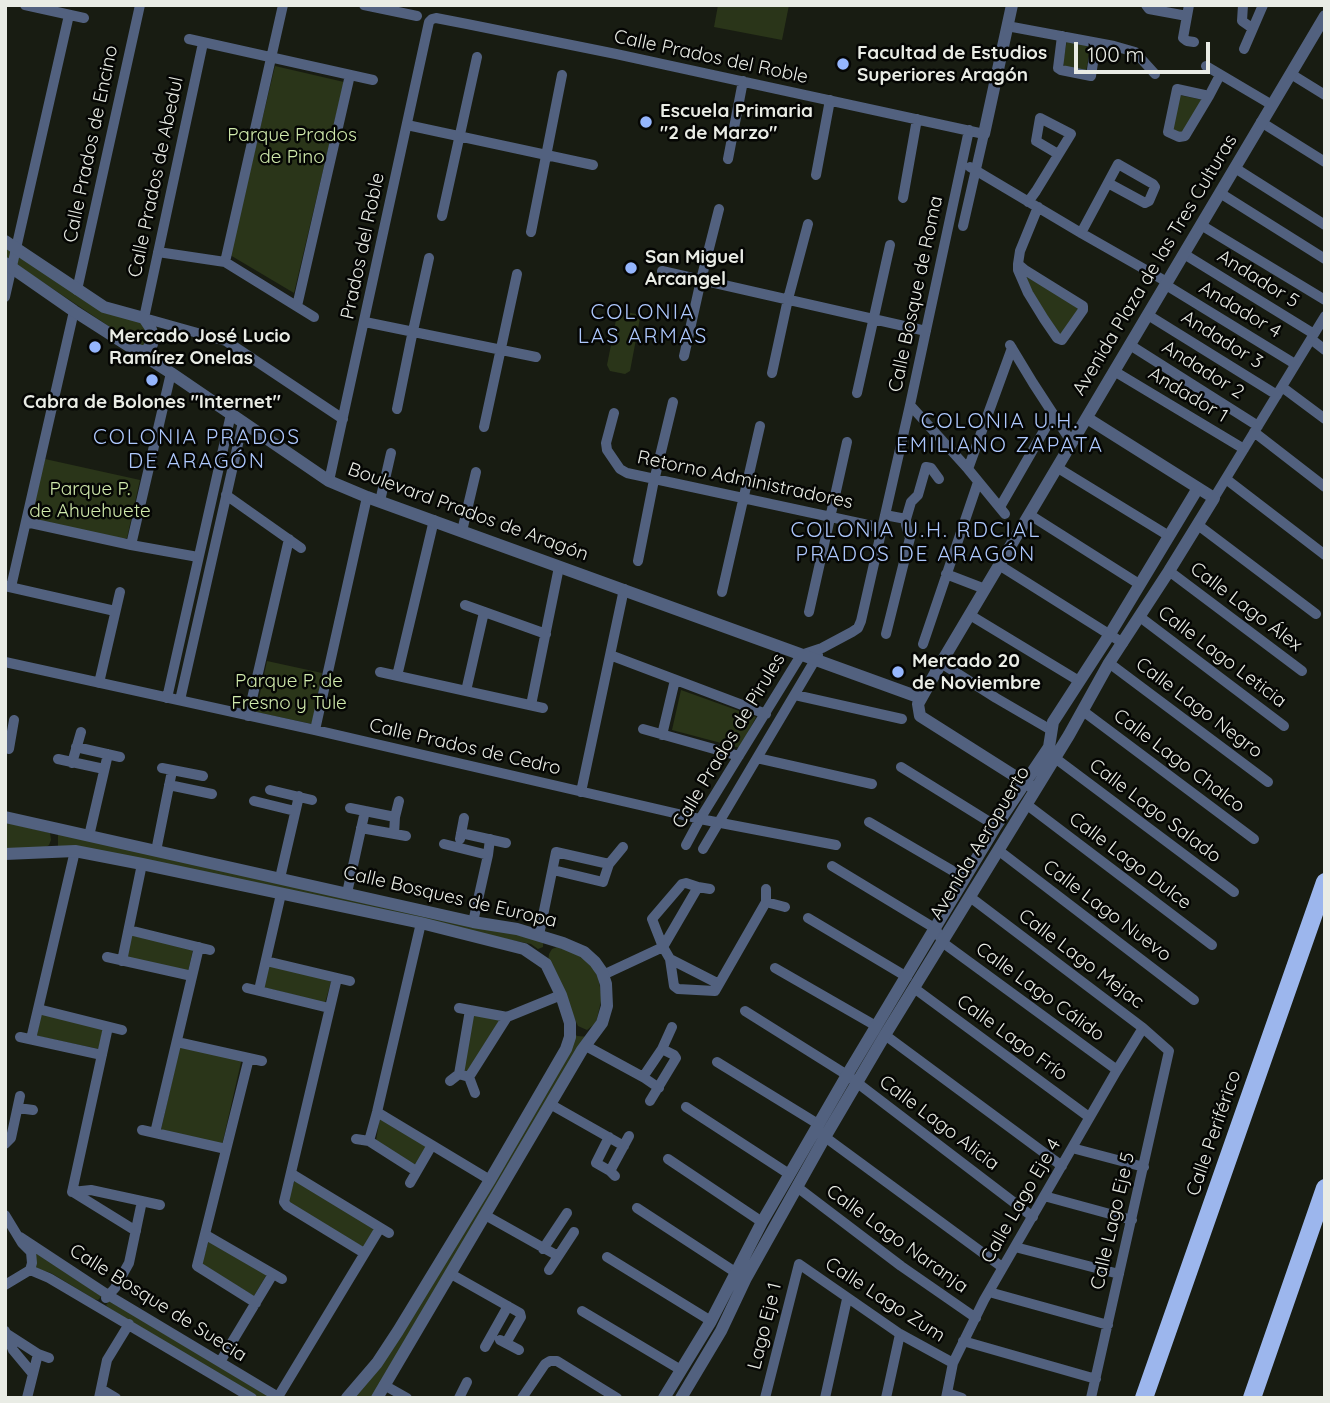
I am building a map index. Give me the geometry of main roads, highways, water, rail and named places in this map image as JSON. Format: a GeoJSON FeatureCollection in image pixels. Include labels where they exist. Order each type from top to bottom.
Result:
{"type":"FeatureCollection","features":[{"type":"Feature","properties":{"kind":"highway","name":"Calle Periférico"},"geometry":{"type":"LineString","coordinates":[[1143,1398],[1325,882]]}},
{"type":"Feature","properties":{"kind":"highway"},"geometry":{"type":"LineString","coordinates":[[1252,1398],[1325,1188]]}},
{"type":"Feature","properties":{"kind":"place","name":"Facultad de Estudios Superiores Aragón"},"geometry":{"type":"Point","coordinates":[843,64]}},
{"type":"Feature","properties":{"kind":"place","name":"Escuela Primaria \"2 de Marzo\""},"geometry":{"type":"Point","coordinates":[646,122]}},
{"type":"Feature","properties":{"kind":"place","name":"San Miguel Arcangel"},"geometry":{"type":"Point","coordinates":[631,268]}},
{"type":"Feature","properties":{"kind":"place","name":"Mercado José Lucio Ramírez Onelas"},"geometry":{"type":"Point","coordinates":[95,347]}},
{"type":"Feature","properties":{"kind":"place","name":"Cabra de Bolones \"Internet\""},"geometry":{"type":"Point","coordinates":[152,380]}},
{"type":"Feature","properties":{"kind":"place","name":"Mercado 20 de Noviembre"},"geometry":{"type":"Point","coordinates":[898,672]}},
{"type":"Feature","properties":{"kind":"district","name":"COLONIA LAS ARMAS"},"geometry":{"type":"Point","coordinates":[643,325]}},
{"type":"Feature","properties":{"kind":"district","name":"COLONIA U.H. EMILIANO ZAPATA"},"geometry":{"type":"Point","coordinates":[1000,434]}},
{"type":"Feature","properties":{"kind":"district","name":"COLONIA PRADOS DE ARAGÓN"},"geometry":{"type":"Point","coordinates":[197,450]}},
{"type":"Feature","properties":{"kind":"district","name":"COLONIA U.H. RDCIAL PRADOS DE ARAGÓN"},"geometry":{"type":"Point","coordinates":[916,543]}},
{"type":"Feature","properties":{"kind":"park label","name":"Parque Prados de Pino"},"geometry":{"type":"Point","coordinates":[292,146]}},
{"type":"Feature","properties":{"kind":"park label","name":"Parque P. de Ahuehuete"},"geometry":{"type":"Point","coordinates":[90,500]}},
{"type":"Feature","properties":{"kind":"park label","name":"Parque P. de Fresno y Tule"},"geometry":{"type":"Point","coordinates":[289,692]}}]}
